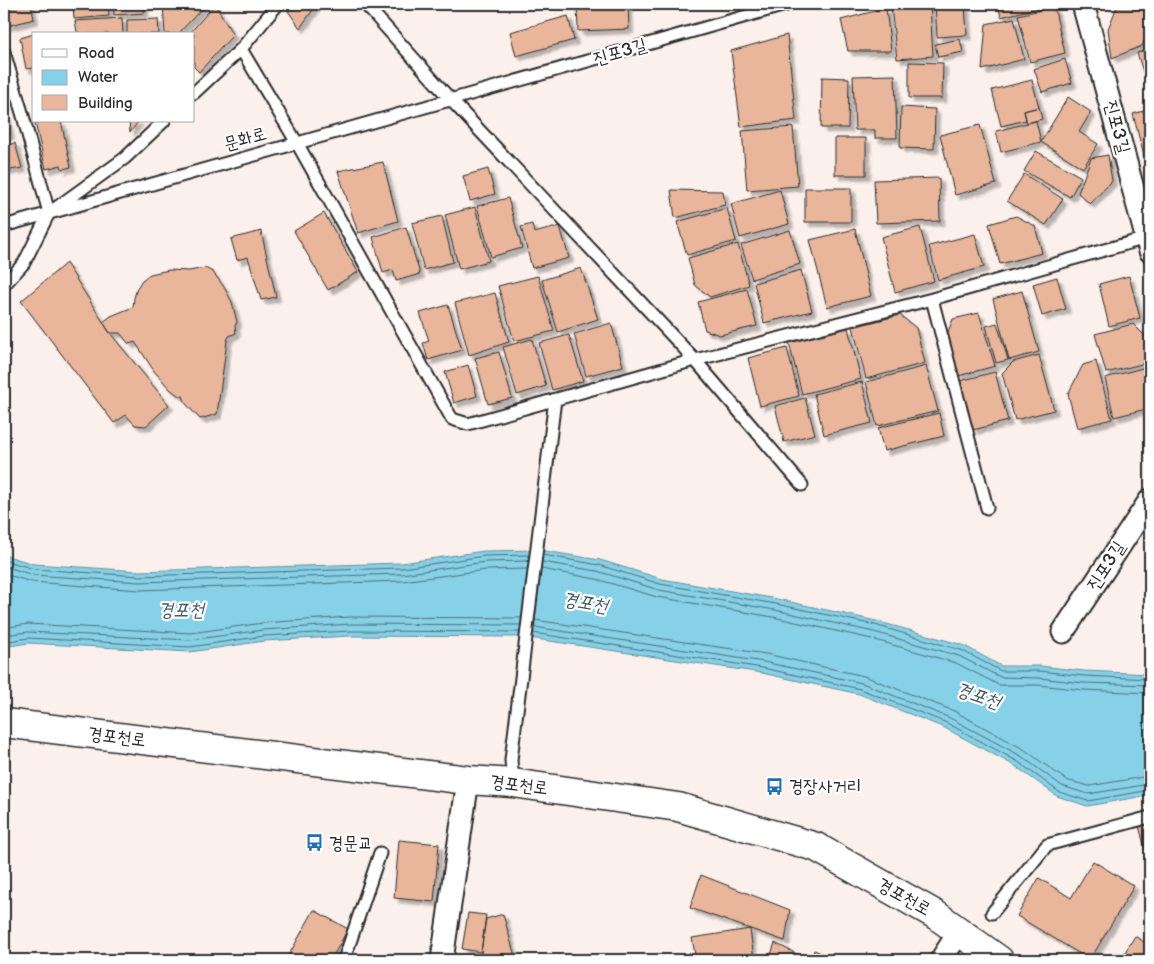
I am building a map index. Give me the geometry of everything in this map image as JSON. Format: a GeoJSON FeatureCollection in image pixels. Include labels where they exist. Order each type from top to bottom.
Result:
{"type":"FeatureCollection","features":[{"type":"Feature","properties":{"kind":"street","name":"진포3길"},"geometry":{"type":"LineString","coordinates":[[1083,4],[1149,242]]}},
{"type":"Feature","properties":{"kind":"street","name":"진포3길"},"geometry":{"type":"LineString","coordinates":[[1063,632],[1150,500]]}},
{"type":"Feature","properties":{"kind":"street","name":"경포천로"},"geometry":{"type":"LineString","coordinates":[[4,723],[468,780],[512,772],[678,807],[816,847],[936,915],[999,960]]}},
{"type":"Feature","properties":{"kind":"street"},"geometry":{"type":"LineString","coordinates":[[442,960],[468,780]]}},
{"type":"Feature","properties":{"kind":"street"},"geometry":{"type":"LineString","coordinates":[[941,960],[959,932]]}},
{"type":"Feature","properties":{"kind":"lane"},"geometry":{"type":"LineString","coordinates":[[195,92],[240,49],[278,4]]}},
{"type":"Feature","properties":{"kind":"lane"},"geometry":{"type":"LineString","coordinates":[[365,4],[451,100],[695,360],[802,484]]}},
{"type":"Feature","properties":{"kind":"lane","name":"진포3길"},"geometry":{"type":"LineString","coordinates":[[451,100],[789,4]]}},
{"type":"Feature","properties":{"kind":"lane"},"geometry":{"type":"LineString","coordinates":[[240,49],[297,143],[452,419],[468,424],[695,360],[1149,242]]}},
{"type":"Feature","properties":{"kind":"lane"},"geometry":{"type":"LineString","coordinates":[[4,52],[49,213]]}},
{"type":"Feature","properties":{"kind":"lane","name":"문화로"},"geometry":{"type":"LineString","coordinates":[[4,226],[451,100]]}},
{"type":"Feature","properties":{"kind":"lane"},"geometry":{"type":"LineString","coordinates":[[4,285],[24,263],[49,213],[125,158],[163,122]]}},
{"type":"Feature","properties":{"kind":"lane"},"geometry":{"type":"LineString","coordinates":[[932,299],[987,508]]}},
{"type":"Feature","properties":{"kind":"lane"},"geometry":{"type":"LineString","coordinates":[[512,772],[555,399]]}},
{"type":"Feature","properties":{"kind":"lane"},"geometry":{"type":"LineString","coordinates":[[992,913],[1047,845],[1150,817]]}},
{"type":"Feature","properties":{"kind":"lane"},"geometry":{"type":"LineString","coordinates":[[344,960],[380,853]]}},
{"type":"Feature","properties":{"kind":"water","name":"경포천"},"geometry":{"type":"Polygon","coordinates":[[[539,550],[600,560],[662,579],[777,599],[876,621],[963,645],[1001,666],[1040,666],[1084,671],[1150,674],[1150,795],[1087,806],[1057,796],[1015,766],[945,728],[859,694],[762,673],[523,637],[350,636],[264,641],[190,652],[28,643],[4,647],[4,555],[34,564],[139,571],[402,563],[484,551],[539,550]]]}},
{"type":"Feature","properties":{"kind":"building"},"geometry":{"type":"Polygon","coordinates":[[[4,4],[31,4],[34,19],[7,26],[4,4]]]}},
{"type":"Feature","properties":{"kind":"building"},"geometry":{"type":"Polygon","coordinates":[[[73,4],[108,4],[109,16],[74,19],[73,4]]]}},
{"type":"Feature","properties":{"kind":"building"},"geometry":{"type":"Polygon","coordinates":[[[113,4],[144,4],[144,13],[114,15],[113,4]]]}},
{"type":"Feature","properties":{"kind":"building"},"geometry":{"type":"Polygon","coordinates":[[[163,4],[206,4],[180,32],[165,32],[163,4]]]}},
{"type":"Feature","properties":{"kind":"building"},"geometry":{"type":"Polygon","coordinates":[[[215,4],[233,35],[199,72],[195,68],[195,32],[191,32],[215,4]]]}},
{"type":"Feature","properties":{"kind":"building"},"geometry":{"type":"Polygon","coordinates":[[[293,4],[317,4],[300,28],[288,11],[293,4]]]}},
{"type":"Feature","properties":{"kind":"building"},"geometry":{"type":"Polygon","coordinates":[[[577,4],[628,4],[629,29],[578,31],[577,4]]]}},
{"type":"Feature","properties":{"kind":"building"},"geometry":{"type":"Polygon","coordinates":[[[908,4],[930,4],[933,56],[897,59],[891,7],[908,4]]]}},
{"type":"Feature","properties":{"kind":"building"},"geometry":{"type":"Polygon","coordinates":[[[935,4],[965,4],[967,35],[937,37],[935,4]]]}},
{"type":"Feature","properties":{"kind":"building"},"geometry":{"type":"Polygon","coordinates":[[[998,4],[1053,4],[1001,17],[998,4]]]}},
{"type":"Feature","properties":{"kind":"building"},"geometry":{"type":"Polygon","coordinates":[[[1118,4],[1150,4],[1150,29],[1142,46],[1112,58],[1108,29],[1118,4]]]}},
{"type":"Feature","properties":{"kind":"building"},"geometry":{"type":"Polygon","coordinates":[[[1054,7],[1065,53],[1030,62],[1018,15],[1054,7]]]}},
{"type":"Feature","properties":{"kind":"building"},"geometry":{"type":"Polygon","coordinates":[[[886,8],[891,51],[848,51],[841,20],[886,8]]]}},
{"type":"Feature","properties":{"kind":"building"},"geometry":{"type":"Polygon","coordinates":[[[568,16],[574,40],[516,56],[510,32],[568,16]]]}},
{"type":"Feature","properties":{"kind":"building"},"geometry":{"type":"Polygon","coordinates":[[[122,18],[123,32],[77,32],[75,21],[122,18]]]}},
{"type":"Feature","properties":{"kind":"building"},"geometry":{"type":"Polygon","coordinates":[[[1014,18],[1024,59],[982,70],[986,24],[1014,18]]]}},
{"type":"Feature","properties":{"kind":"building"},"geometry":{"type":"Polygon","coordinates":[[[158,19],[159,32],[127,32],[127,20],[158,19]]]}},
{"type":"Feature","properties":{"kind":"building"},"geometry":{"type":"Polygon","coordinates":[[[32,35],[32,68],[26,69],[20,38],[32,35]]]}},
{"type":"Feature","properties":{"kind":"building"},"geometry":{"type":"Polygon","coordinates":[[[787,35],[796,120],[741,127],[731,51],[787,35]]]}},
{"type":"Feature","properties":{"kind":"building"},"geometry":{"type":"Polygon","coordinates":[[[1146,37],[1150,37],[1150,83],[1147,84],[1137,53],[1149,49],[1146,37]]]}},
{"type":"Feature","properties":{"kind":"building"},"geometry":{"type":"Polygon","coordinates":[[[960,39],[963,52],[938,57],[935,44],[960,39]]]}},
{"type":"Feature","properties":{"kind":"building"},"geometry":{"type":"Polygon","coordinates":[[[1065,59],[1072,83],[1042,92],[1034,69],[1065,59]]]}},
{"type":"Feature","properties":{"kind":"building"},"geometry":{"type":"Polygon","coordinates":[[[909,62],[943,63],[942,98],[909,98],[909,62]]]}},
{"type":"Feature","properties":{"kind":"building"},"geometry":{"type":"Polygon","coordinates":[[[895,75],[897,138],[875,138],[875,130],[855,130],[853,76],[895,75]]]}},
{"type":"Feature","properties":{"kind":"building"},"geometry":{"type":"Polygon","coordinates":[[[822,77],[849,78],[848,128],[821,128],[822,77]]]}},
{"type":"Feature","properties":{"kind":"building"},"geometry":{"type":"Polygon","coordinates":[[[1032,80],[1039,107],[1024,111],[1026,120],[1001,126],[992,90],[1032,80]]]}},
{"type":"Feature","properties":{"kind":"building"},"geometry":{"type":"Polygon","coordinates":[[[1068,97],[1091,112],[1079,132],[1098,144],[1083,168],[1041,142],[1068,97]]]}},
{"type":"Feature","properties":{"kind":"building"},"geometry":{"type":"Polygon","coordinates":[[[901,107],[935,109],[934,149],[900,148],[901,107]]]}},
{"type":"Feature","properties":{"kind":"building"},"geometry":{"type":"Polygon","coordinates":[[[1039,107],[1042,119],[1027,123],[1024,111],[1039,107]]]}},
{"type":"Feature","properties":{"kind":"building"},"geometry":{"type":"Polygon","coordinates":[[[1150,109],[1150,163],[1146,164],[1133,114],[1150,109]]]}},
{"type":"Feature","properties":{"kind":"building"},"geometry":{"type":"Polygon","coordinates":[[[6,115],[10,135],[4,136],[4,116],[6,115]]]}},
{"type":"Feature","properties":{"kind":"building"},"geometry":{"type":"Polygon","coordinates":[[[1036,121],[1041,142],[1001,152],[996,131],[1036,121]]]}},
{"type":"Feature","properties":{"kind":"building"},"geometry":{"type":"Polygon","coordinates":[[[61,122],[71,167],[62,169],[61,165],[46,169],[35,123],[61,122]]]}},
{"type":"Feature","properties":{"kind":"building"},"geometry":{"type":"Polygon","coordinates":[[[129,122],[138,122],[130,132],[129,122]]]}},
{"type":"Feature","properties":{"kind":"building"},"geometry":{"type":"Polygon","coordinates":[[[980,125],[996,184],[955,195],[940,135],[980,125]]]}},
{"type":"Feature","properties":{"kind":"building"},"geometry":{"type":"Polygon","coordinates":[[[793,127],[798,186],[747,190],[742,131],[793,127]]]}},
{"type":"Feature","properties":{"kind":"building"},"geometry":{"type":"Polygon","coordinates":[[[835,138],[866,138],[866,175],[835,175],[835,138]]]}},
{"type":"Feature","properties":{"kind":"building"},"geometry":{"type":"Polygon","coordinates":[[[15,143],[22,168],[4,171],[4,146],[15,143]]]}},
{"type":"Feature","properties":{"kind":"building"},"geometry":{"type":"Polygon","coordinates":[[[1036,151],[1081,177],[1070,197],[1024,171],[1036,151]]]}},
{"type":"Feature","properties":{"kind":"building"},"geometry":{"type":"Polygon","coordinates":[[[1108,155],[1112,181],[1090,204],[1078,193],[1091,158],[1108,155]]]}},
{"type":"Feature","properties":{"kind":"building"},"geometry":{"type":"Polygon","coordinates":[[[383,162],[398,221],[358,233],[338,171],[383,162]]]}},
{"type":"Feature","properties":{"kind":"building"},"geometry":{"type":"Polygon","coordinates":[[[1150,165],[1150,181],[1146,166],[1150,165]]]}},
{"type":"Feature","properties":{"kind":"building"},"geometry":{"type":"Polygon","coordinates":[[[488,169],[495,194],[470,201],[463,176],[488,169]]]}},
{"type":"Feature","properties":{"kind":"building"},"geometry":{"type":"Polygon","coordinates":[[[1024,174],[1063,199],[1046,225],[1007,201],[1024,174]]]}},
{"type":"Feature","properties":{"kind":"building"},"geometry":{"type":"Polygon","coordinates":[[[939,178],[940,221],[876,223],[874,180],[939,178]]]}},
{"type":"Feature","properties":{"kind":"building"},"geometry":{"type":"Polygon","coordinates":[[[805,188],[851,188],[851,222],[805,222],[805,188]]]}},
{"type":"Feature","properties":{"kind":"building"},"geometry":{"type":"Polygon","coordinates":[[[671,190],[723,191],[725,205],[675,218],[671,190]]]}},
{"type":"Feature","properties":{"kind":"building"},"geometry":{"type":"Polygon","coordinates":[[[780,190],[789,224],[740,238],[731,204],[780,190]]]}},
{"type":"Feature","properties":{"kind":"building"},"geometry":{"type":"Polygon","coordinates":[[[508,198],[522,248],[491,257],[477,206],[508,198]]]}},
{"type":"Feature","properties":{"kind":"building"},"geometry":{"type":"Polygon","coordinates":[[[475,207],[489,261],[459,269],[445,215],[475,207]]]}},
{"type":"Feature","properties":{"kind":"building"},"geometry":{"type":"Polygon","coordinates":[[[727,208],[736,241],[687,255],[677,222],[727,208]]]}},
{"type":"Feature","properties":{"kind":"building"},"geometry":{"type":"Polygon","coordinates":[[[324,213],[358,272],[328,290],[294,231],[324,213]]]}},
{"type":"Feature","properties":{"kind":"building"},"geometry":{"type":"Polygon","coordinates":[[[442,216],[453,262],[424,270],[412,223],[442,216]]]}},
{"type":"Feature","properties":{"kind":"building"},"geometry":{"type":"Polygon","coordinates":[[[1016,216],[1035,226],[1042,253],[1000,264],[989,224],[1016,216]]]}},
{"type":"Feature","properties":{"kind":"building"},"geometry":{"type":"Polygon","coordinates":[[[532,224],[534,233],[560,226],[569,258],[532,268],[521,227],[532,224]]]}},
{"type":"Feature","properties":{"kind":"building"},"geometry":{"type":"Polygon","coordinates":[[[406,227],[420,274],[396,281],[393,270],[383,273],[373,237],[406,227]]]}},
{"type":"Feature","properties":{"kind":"building"},"geometry":{"type":"Polygon","coordinates":[[[920,227],[934,281],[895,292],[881,237],[920,227]]]}},
{"type":"Feature","properties":{"kind":"building"},"geometry":{"type":"Polygon","coordinates":[[[855,229],[871,296],[827,307],[810,240],[855,229]]]}},
{"type":"Feature","properties":{"kind":"building"},"geometry":{"type":"Polygon","coordinates":[[[790,230],[800,264],[752,279],[741,245],[790,230]]]}},
{"type":"Feature","properties":{"kind":"building"},"geometry":{"type":"Polygon","coordinates":[[[261,231],[276,297],[261,300],[248,257],[237,260],[231,239],[261,231]]]}},
{"type":"Feature","properties":{"kind":"building"},"geometry":{"type":"Polygon","coordinates":[[[975,234],[984,267],[938,280],[929,246],[975,234]]]}},
{"type":"Feature","properties":{"kind":"building"},"geometry":{"type":"Polygon","coordinates":[[[738,244],[749,285],[710,297],[695,285],[688,258],[738,244]]]}},
{"type":"Feature","properties":{"kind":"building"},"geometry":{"type":"Polygon","coordinates":[[[66,263],[110,333],[169,405],[146,426],[135,425],[126,415],[114,423],[21,301],[66,263]]]}},
{"type":"Feature","properties":{"kind":"building"},"geometry":{"type":"Polygon","coordinates":[[[205,268],[213,272],[224,287],[232,302],[237,322],[235,326],[236,333],[229,336],[227,341],[217,414],[200,419],[186,404],[183,396],[179,396],[170,389],[154,371],[135,342],[129,344],[120,333],[110,333],[103,322],[111,316],[133,307],[137,288],[142,280],[150,274],[169,270],[189,271],[205,268]]]}},
{"type":"Feature","properties":{"kind":"building"},"geometry":{"type":"Polygon","coordinates":[[[581,268],[598,319],[558,332],[542,280],[581,268]]]}},
{"type":"Feature","properties":{"kind":"building"},"geometry":{"type":"Polygon","coordinates":[[[801,270],[812,311],[764,323],[754,283],[801,270]]]}},
{"type":"Feature","properties":{"kind":"building"},"geometry":{"type":"Polygon","coordinates":[[[538,276],[554,331],[514,341],[498,286],[538,276]]]}},
{"type":"Feature","properties":{"kind":"building"},"geometry":{"type":"Polygon","coordinates":[[[1129,276],[1140,318],[1109,326],[1099,284],[1129,276]]]}},
{"type":"Feature","properties":{"kind":"building"},"geometry":{"type":"Polygon","coordinates":[[[1057,277],[1066,309],[1042,316],[1033,284],[1057,277]]]}},
{"type":"Feature","properties":{"kind":"building"},"geometry":{"type":"Polygon","coordinates":[[[747,289],[757,326],[720,335],[705,330],[698,302],[747,289]]]}},
{"type":"Feature","properties":{"kind":"building"},"geometry":{"type":"Polygon","coordinates":[[[1022,291],[1039,352],[1009,360],[993,299],[1022,291]]]}},
{"type":"Feature","properties":{"kind":"building"},"geometry":{"type":"Polygon","coordinates":[[[495,293],[509,342],[469,355],[455,303],[495,293]]]}},
{"type":"Feature","properties":{"kind":"building"},"geometry":{"type":"Polygon","coordinates":[[[448,305],[462,350],[428,360],[423,343],[429,341],[420,313],[448,305]]]}},
{"type":"Feature","properties":{"kind":"building"},"geometry":{"type":"Polygon","coordinates":[[[979,313],[995,366],[958,376],[946,337],[953,319],[979,313]]]}},
{"type":"Feature","properties":{"kind":"building"},"geometry":{"type":"Polygon","coordinates":[[[900,315],[916,328],[925,363],[866,379],[853,327],[900,315]]]}},
{"type":"Feature","properties":{"kind":"building"},"geometry":{"type":"Polygon","coordinates":[[[611,323],[623,366],[586,376],[574,334],[611,323]]]}},
{"type":"Feature","properties":{"kind":"building"},"geometry":{"type":"Polygon","coordinates":[[[997,323],[1008,360],[996,363],[986,326],[997,323]]]}},
{"type":"Feature","properties":{"kind":"building"},"geometry":{"type":"Polygon","coordinates":[[[1133,324],[1145,336],[1150,362],[1106,373],[1095,334],[1133,324]]]}},
{"type":"Feature","properties":{"kind":"building"},"geometry":{"type":"Polygon","coordinates":[[[848,328],[861,379],[802,394],[789,343],[848,328]]]}},
{"type":"Feature","properties":{"kind":"building"},"geometry":{"type":"Polygon","coordinates":[[[569,335],[583,381],[552,390],[539,343],[569,335]]]}},
{"type":"Feature","properties":{"kind":"building"},"geometry":{"type":"Polygon","coordinates":[[[532,339],[546,386],[517,395],[503,347],[532,339]]]}},
{"type":"Feature","properties":{"kind":"building"},"geometry":{"type":"Polygon","coordinates":[[[787,348],[799,396],[760,406],[748,358],[787,348]]]}},
{"type":"Feature","properties":{"kind":"building"},"geometry":{"type":"Polygon","coordinates":[[[499,352],[512,398],[488,404],[475,358],[499,352]]]}},
{"type":"Feature","properties":{"kind":"building"},"geometry":{"type":"Polygon","coordinates":[[[1039,355],[1054,410],[1015,420],[1002,373],[1013,362],[1039,355]]]}},
{"type":"Feature","properties":{"kind":"building"},"geometry":{"type":"Polygon","coordinates":[[[1096,361],[1112,419],[1077,428],[1068,394],[1083,365],[1096,361]]]}},
{"type":"Feature","properties":{"kind":"building"},"geometry":{"type":"Polygon","coordinates":[[[468,365],[477,396],[454,403],[445,372],[468,365]]]}},
{"type":"Feature","properties":{"kind":"building"},"geometry":{"type":"Polygon","coordinates":[[[926,366],[938,411],[877,426],[866,382],[926,366]]]}},
{"type":"Feature","properties":{"kind":"building"},"geometry":{"type":"Polygon","coordinates":[[[1150,366],[1150,408],[1114,417],[1105,378],[1150,366]]]}},
{"type":"Feature","properties":{"kind":"building"},"geometry":{"type":"Polygon","coordinates":[[[995,372],[1008,421],[973,430],[960,381],[995,372]]]}},
{"type":"Feature","properties":{"kind":"building"},"geometry":{"type":"Polygon","coordinates":[[[862,382],[872,423],[824,435],[814,394],[862,382]]]}},
{"type":"Feature","properties":{"kind":"building"},"geometry":{"type":"Polygon","coordinates":[[[805,398],[815,434],[784,442],[775,406],[805,398]]]}},
{"type":"Feature","properties":{"kind":"building"},"geometry":{"type":"Polygon","coordinates":[[[939,413],[944,436],[884,451],[878,428],[939,413]]]}},
{"type":"Feature","properties":{"kind":"building"},"geometry":{"type":"Polygon","coordinates":[[[1150,823],[1150,867],[1139,826],[1150,823]]]}},
{"type":"Feature","properties":{"kind":"building"},"geometry":{"type":"Polygon","coordinates":[[[399,840],[439,844],[434,902],[394,898],[399,840]]]}},
{"type":"Feature","properties":{"kind":"building"},"geometry":{"type":"Polygon","coordinates":[[[1093,861],[1134,886],[1090,960],[1017,916],[1039,878],[1071,898],[1093,861]]]}},
{"type":"Feature","properties":{"kind":"building"},"geometry":{"type":"Polygon","coordinates":[[[701,875],[790,910],[785,941],[690,908],[701,875]]]}},
{"type":"Feature","properties":{"kind":"building"},"geometry":{"type":"Polygon","coordinates":[[[314,910],[348,929],[331,960],[286,960],[314,910]]]}},
{"type":"Feature","properties":{"kind":"building"},"geometry":{"type":"Polygon","coordinates":[[[468,913],[486,915],[481,952],[462,949],[468,913]]]}},
{"type":"Feature","properties":{"kind":"building"},"geometry":{"type":"Polygon","coordinates":[[[503,914],[516,960],[483,960],[481,952],[486,919],[503,914]]]}},
{"type":"Feature","properties":{"kind":"building"},"geometry":{"type":"Polygon","coordinates":[[[750,929],[754,960],[696,960],[692,938],[750,929]]]}},
{"type":"Feature","properties":{"kind":"building"},"geometry":{"type":"Polygon","coordinates":[[[1135,936],[1150,946],[1150,960],[1120,960],[1135,936]]]}},
{"type":"Feature","properties":{"kind":"building"},"geometry":{"type":"Polygon","coordinates":[[[775,943],[807,959],[807,960],[769,960],[775,943]]]}},
{"type":"Feature","properties":{"kind":"building"},"geometry":{"type":"Polygon","coordinates":[[[814,950],[838,960],[811,960],[814,950]]]}},
{"type":"Feature","properties":{"kind":"place","name":"경장사거리"},"geometry":{"type":"Point","coordinates":[775,786]}},
{"type":"Feature","properties":{"kind":"place","name":"경문교"},"geometry":{"type":"Point","coordinates":[315,843]}}]}
